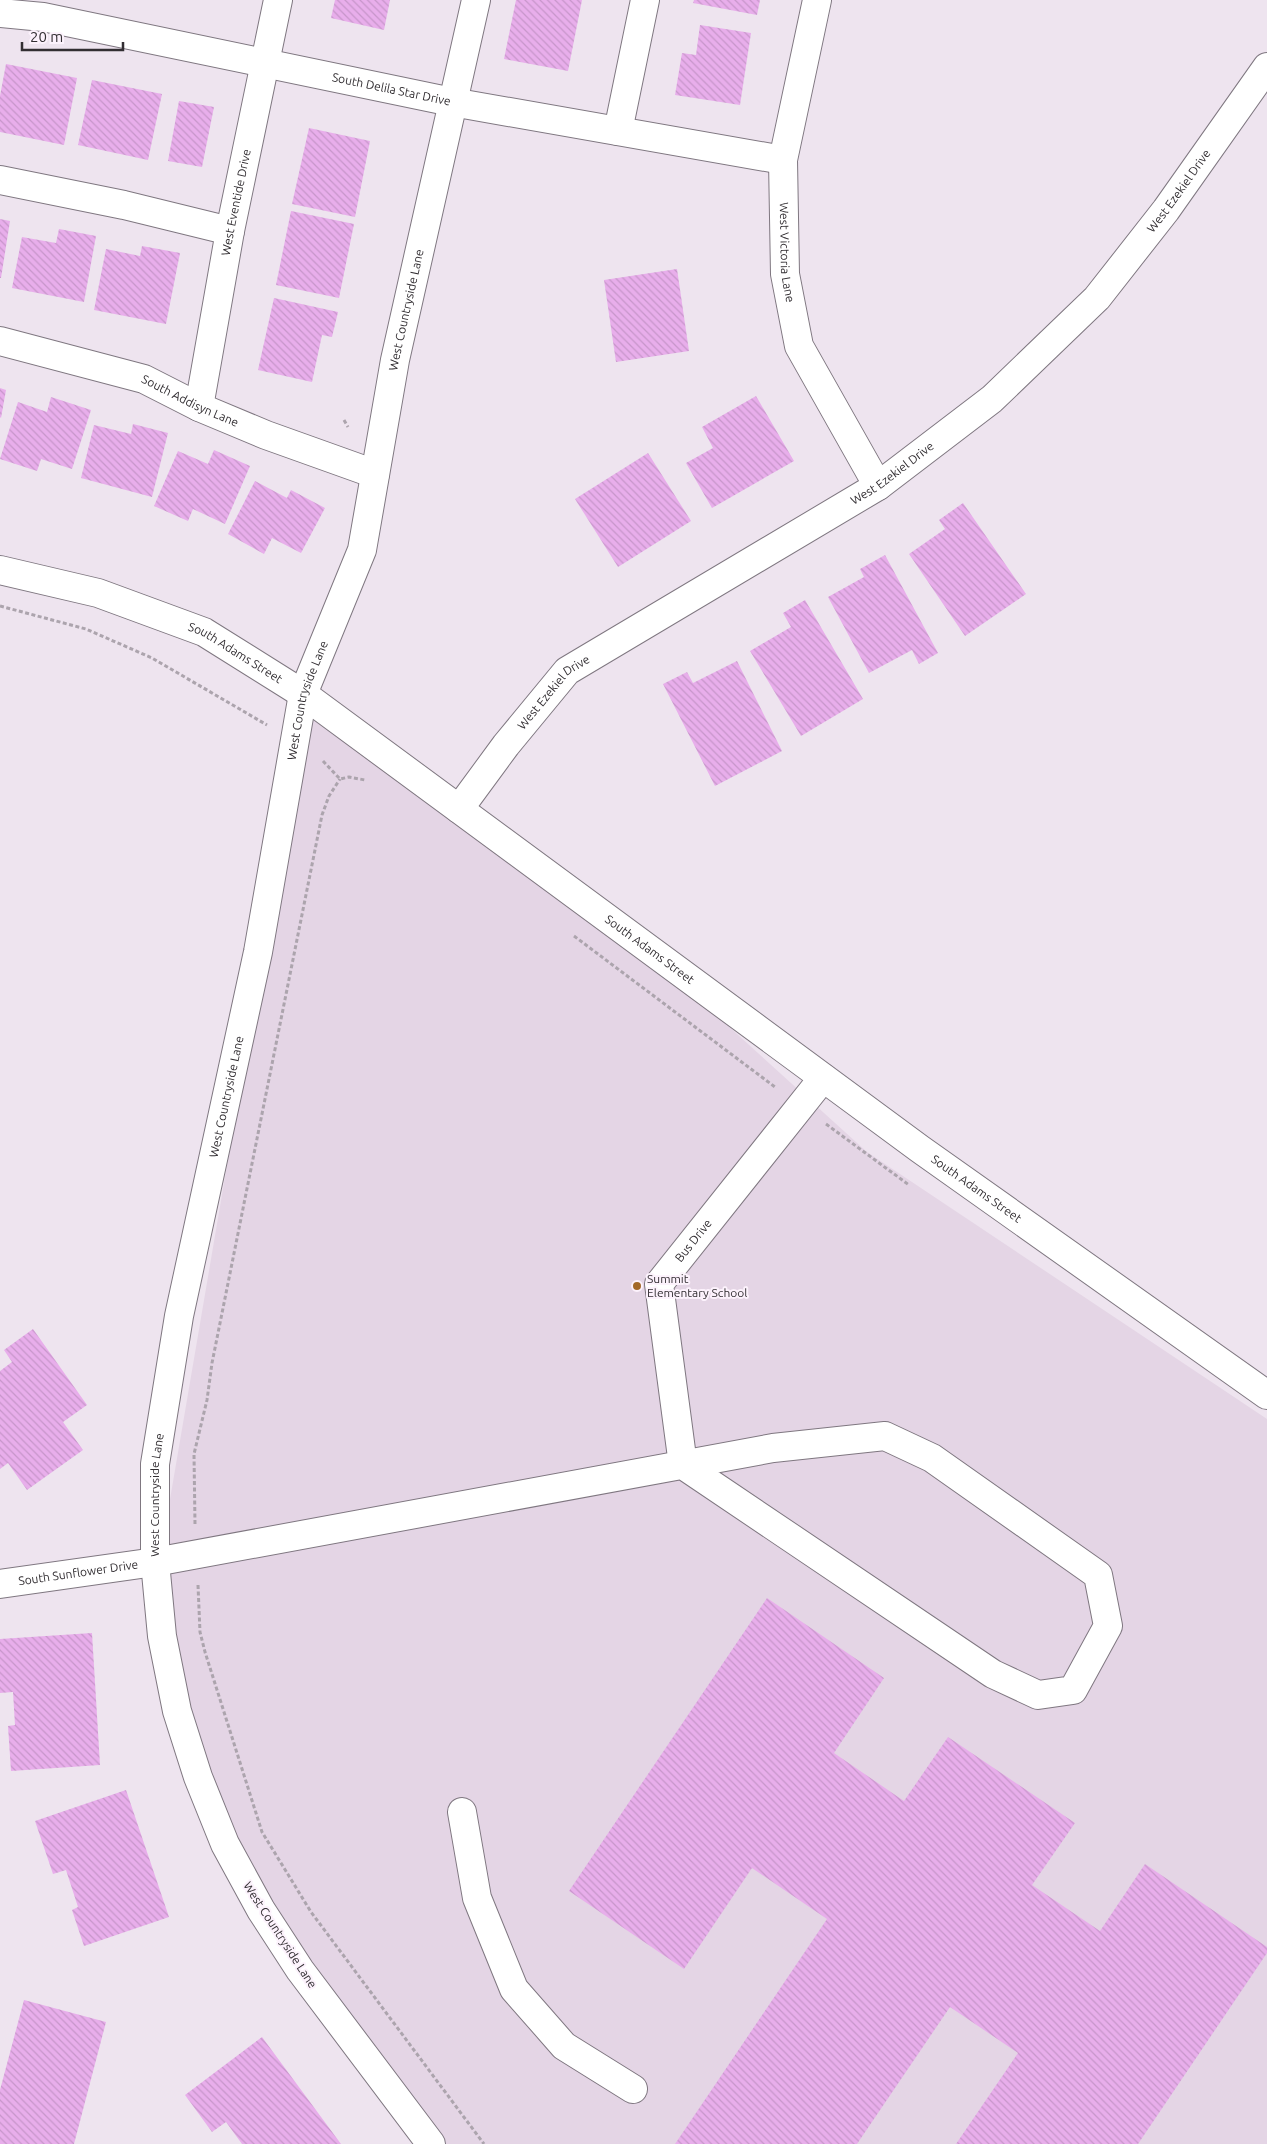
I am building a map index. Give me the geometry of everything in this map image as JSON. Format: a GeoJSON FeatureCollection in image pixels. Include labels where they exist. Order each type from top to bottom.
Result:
{"type":"FeatureCollection","features":[{"type":"Feature","properties":{"kind":"street","name":"West Eventide Drive"},"geometry":{"type":"LineString","coordinates":[[199,407],[230,230],[278,0]]}},
{"type":"Feature","properties":{"kind":"street","name":"West Countryside Lane"},"geometry":{"type":"LineString","coordinates":[[431,2144],[300,1970],[261,1910],[225,1844],[198,1777],[177,1711],[162,1636],[155,1562],[155,1464],[179,1316],[258,952],[303,694],[362,550],[396,360],[476,0]]}},
{"type":"Feature","properties":{"kind":"street"},"geometry":{"type":"LineString","coordinates":[[618,131],[645,0]]}},
{"type":"Feature","properties":{"kind":"street","name":"West Victoria Lane"},"geometry":{"type":"LineString","coordinates":[[817,0],[783,160],[785,274],[799,346],[878,486]]}},
{"type":"Feature","properties":{"kind":"street","name":"South Delila Star Drive"},"geometry":{"type":"LineString","coordinates":[[0,13],[43,17],[452,102],[783,160]]}},
{"type":"Feature","properties":{"kind":"street","name":"West Ezekiel Drive"},"geometry":{"type":"LineString","coordinates":[[459,809],[506,745],[568,671],[878,486],[992,399],[1097,298],[1166,210],[1267,67]]}},
{"type":"Feature","properties":{"kind":"street"},"geometry":{"type":"LineString","coordinates":[[0,180],[124,205],[230,230]]}},
{"type":"Feature","properties":{"kind":"street","name":"South Addisyn Lane"},"geometry":{"type":"LineString","coordinates":[[0,341],[144,379],[199,407],[266,435],[375,474]]}},
{"type":"Feature","properties":{"kind":"street","name":"South Adams Street"},"geometry":{"type":"LineString","coordinates":[[0,570],[98,594],[204,632],[303,694],[823,1078],[1150,1314],[1267,1395]]}},
{"type":"Feature","properties":{"kind":"street","name":"Bus Drive"},"geometry":{"type":"LineString","coordinates":[[683,1465],[659,1284],[823,1078]]}},
{"type":"Feature","properties":{"kind":"street","name":"South Sunflower Drive"},"geometry":{"type":"LineString","coordinates":[[0,1584],[155,1562],[773,1448],[885,1436],[932,1458],[1098,1575],[1108,1626],[1073,1690],[1038,1694],[993,1674],[683,1465]]}},
{"type":"Feature","properties":{"kind":"street"},"geometry":{"type":"LineString","coordinates":[[462,1812],[477,1898],[514,1989],[564,2046],[633,2089]]}},
{"type":"Feature","properties":{"kind":"path"},"geometry":{"type":"LineString","coordinates":[[344,420],[348,427]]}},
{"type":"Feature","properties":{"kind":"path"},"geometry":{"type":"LineString","coordinates":[[0,606],[86,629],[152,658],[274,728]]}},
{"type":"Feature","properties":{"kind":"path"},"geometry":{"type":"LineString","coordinates":[[194,1454],[207,1400],[214,1354],[322,815],[329,796],[340,779]]}},
{"type":"Feature","properties":{"kind":"path"},"geometry":{"type":"LineString","coordinates":[[200,1632],[262,1832],[311,1912],[484,2144]]}},
{"type":"Feature","properties":{"kind":"shaded area","name":"Summit Elementary School"},"geometry":{"type":"Polygon","coordinates":[[[309,685],[618,926],[867,1152],[1267,1419],[1267,2144],[437,2144],[213,1851],[160,1558],[309,685]]]}},
{"type":"Feature","properties":{"kind":"building"},"geometry":{"type":"Polygon","coordinates":[[[335,0],[390,0],[384,30],[331,18],[335,0]]]}},
{"type":"Feature","properties":{"kind":"building"},"geometry":{"type":"Polygon","coordinates":[[[516,0],[582,0],[568,71],[504,59],[516,0]]]}},
{"type":"Feature","properties":{"kind":"building"},"geometry":{"type":"Polygon","coordinates":[[[694,0],[760,0],[757,15],[693,3],[694,0]]]}},
{"type":"Feature","properties":{"kind":"building"},"geometry":{"type":"Polygon","coordinates":[[[700,25],[751,33],[740,105],[675,95],[682,53],[696,55],[700,25]]]}},
{"type":"Feature","properties":{"kind":"building"},"geometry":{"type":"Polygon","coordinates":[[[6,64],[77,78],[64,145],[0,132],[0,96],[6,64]]]}},
{"type":"Feature","properties":{"kind":"building"},"geometry":{"type":"Polygon","coordinates":[[[92,80],[162,94],[148,160],[78,145],[92,80]]]}},
{"type":"Feature","properties":{"kind":"building"},"geometry":{"type":"Polygon","coordinates":[[[179,101],[214,107],[202,167],[168,161],[179,101]]]}},
{"type":"Feature","properties":{"kind":"building"},"geometry":{"type":"Polygon","coordinates":[[[309,128],[370,141],[355,217],[292,204],[309,128]]]}},
{"type":"Feature","properties":{"kind":"building"},"geometry":{"type":"Polygon","coordinates":[[[291,211],[354,224],[339,298],[276,285],[291,211]]]}},
{"type":"Feature","properties":{"kind":"building"},"geometry":{"type":"Polygon","coordinates":[[[0,219],[10,221],[1,278],[0,278],[0,219]]]}},
{"type":"Feature","properties":{"kind":"building"},"geometry":{"type":"Polygon","coordinates":[[[59,229],[96,236],[84,302],[12,288],[22,237],[56,243],[59,229]]]}},
{"type":"Feature","properties":{"kind":"building"},"geometry":{"type":"Polygon","coordinates":[[[142,246],[180,253],[166,324],[94,310],[106,249],[140,256],[142,246]]]}},
{"type":"Feature","properties":{"kind":"building"},"geometry":{"type":"Polygon","coordinates":[[[677,269],[689,351],[616,362],[604,280],[677,269]]]}},
{"type":"Feature","properties":{"kind":"building"},"geometry":{"type":"Polygon","coordinates":[[[274,298],[338,312],[332,337],[322,335],[312,382],[258,370],[274,298]]]}},
{"type":"Feature","properties":{"kind":"building"},"geometry":{"type":"Polygon","coordinates":[[[0,388],[6,390],[1,418],[0,417],[0,388]]]}},
{"type":"Feature","properties":{"kind":"building"},"geometry":{"type":"Polygon","coordinates":[[[756,396],[794,461],[712,508],[686,463],[713,448],[702,427],[756,396]]]}},
{"type":"Feature","properties":{"kind":"building"},"geometry":{"type":"Polygon","coordinates":[[[51,397],[91,410],[72,469],[41,459],[37,471],[0,459],[18,402],[47,412],[51,397]]]}},
{"type":"Feature","properties":{"kind":"building"},"geometry":{"type":"Polygon","coordinates":[[[133,424],[168,433],[152,497],[81,478],[94,425],[131,434],[133,424]]]}},
{"type":"Feature","properties":{"kind":"building"},"geometry":{"type":"Polygon","coordinates":[[[214,450],[250,466],[225,524],[193,509],[188,521],[154,506],[178,451],[208,464],[214,450]]]}},
{"type":"Feature","properties":{"kind":"building"},"geometry":{"type":"Polygon","coordinates":[[[648,453],[691,521],[618,567],[575,499],[648,453]]]}},
{"type":"Feature","properties":{"kind":"building"},"geometry":{"type":"Polygon","coordinates":[[[255,481],[287,498],[291,490],[325,508],[301,553],[272,538],[264,554],[228,534],[255,481]]]}},
{"type":"Feature","properties":{"kind":"building"},"geometry":{"type":"Polygon","coordinates":[[[963,503],[1026,594],[965,636],[909,554],[945,529],[939,520],[963,503]]]}},
{"type":"Feature","properties":{"kind":"building"},"geometry":{"type":"Polygon","coordinates":[[[885,555],[938,653],[919,664],[912,650],[869,673],[828,597],[864,577],[860,569],[885,555]]]}},
{"type":"Feature","properties":{"kind":"building"},"geometry":{"type":"Polygon","coordinates":[[[805,600],[863,699],[801,736],[750,651],[791,627],[783,613],[805,600]]]}},
{"type":"Feature","properties":{"kind":"building"},"geometry":{"type":"Polygon","coordinates":[[[737,661],[782,751],[715,786],[663,684],[687,672],[693,683],[737,661]]]}},
{"type":"Feature","properties":{"kind":"building"},"geometry":{"type":"Polygon","coordinates":[[[33,1329],[87,1405],[63,1422],[83,1450],[27,1490],[8,1463],[0,1469],[0,1371],[12,1362],[4,1350],[33,1329]]]}},
{"type":"Feature","properties":{"kind":"building"},"geometry":{"type":"Polygon","coordinates":[[[767,1598],[884,1678],[834,1753],[904,1801],[948,1737],[1075,1823],[1032,1885],[1100,1931],[1145,1864],[1267,1947],[1267,1953],[1138,2144],[956,2144],[1018,2053],[950,2007],[857,2144],[675,2144],[827,1919],[752,1868],[684,1969],[569,1891],[767,1598]]]}},
{"type":"Feature","properties":{"kind":"building"},"geometry":{"type":"Polygon","coordinates":[[[92,1633],[100,1765],[11,1771],[8,1726],[15,1725],[13,1692],[0,1693],[0,1639],[92,1633]]]}},
{"type":"Feature","properties":{"kind":"building"},"geometry":{"type":"Polygon","coordinates":[[[126,1790],[169,1917],[84,1946],[72,1910],[78,1907],[66,1870],[53,1874],[35,1821],[126,1790]]]}},
{"type":"Feature","properties":{"kind":"building"},"geometry":{"type":"Polygon","coordinates":[[[24,2000],[106,2022],[74,2144],[0,2144],[0,2090],[24,2000]]]}},
{"type":"Feature","properties":{"kind":"building"},"geometry":{"type":"Polygon","coordinates":[[[262,2037],[341,2144],[242,2144],[226,2122],[212,2132],[185,2095],[262,2037]]]}},
{"type":"Feature","properties":{"kind":"place","name":"Summit Elementary School"},"geometry":{"type":"Point","coordinates":[637,1286]}}]}
